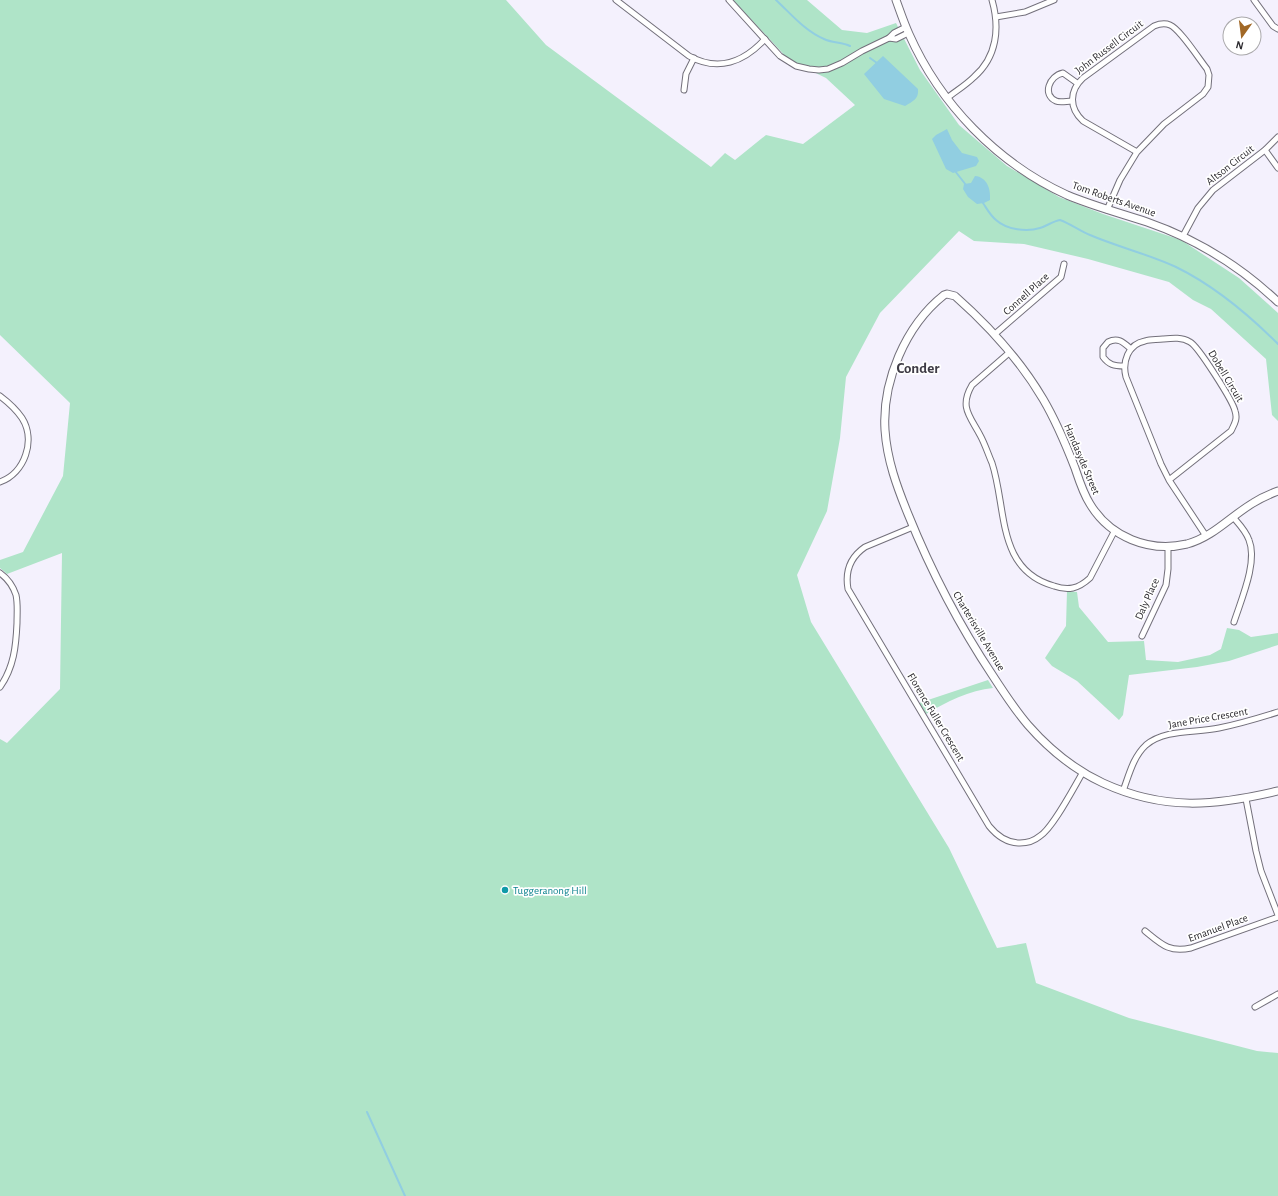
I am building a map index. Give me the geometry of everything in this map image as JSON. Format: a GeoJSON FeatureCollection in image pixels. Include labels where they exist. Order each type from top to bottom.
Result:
{"type":"FeatureCollection","features":[{"type":"Feature","properties":{"kind":"street"},"geometry":{"type":"LineString","coordinates":[[616,0],[694,58],[710,64],[734,62],[756,49],[766,39]]}},
{"type":"Feature","properties":{"kind":"street"},"geometry":{"type":"LineString","coordinates":[[729,0],[780,56],[790,63],[809,69],[819,70],[842,63],[862,51],[889,38],[896,39],[907,30]]}},
{"type":"Feature","properties":{"kind":"street","name":"Tom Roberts Avenue"},"geometry":{"type":"LineString","coordinates":[[896,0],[907,30],[924,64],[956,110],[985,140],[1018,166],[1054,188],[1108,210],[1147,222],[1183,236],[1208,249],[1232,264],[1266,290],[1278,302]]}},
{"type":"Feature","properties":{"kind":"street"},"geometry":{"type":"LineString","coordinates":[[947,98],[974,77],[986,64],[995,41],[996,17],[992,0]]}},
{"type":"Feature","properties":{"kind":"street"},"geometry":{"type":"LineString","coordinates":[[996,17],[1026,12],[1054,0]]}},
{"type":"Feature","properties":{"kind":"street"},"geometry":{"type":"LineString","coordinates":[[1254,0],[1273,26],[1278,29]]}},
{"type":"Feature","properties":{"kind":"street","name":"John Russell Circuit"},"geometry":{"type":"LineString","coordinates":[[1077,83],[1063,73],[1057,74],[1049,85],[1050,95],[1055,101],[1072,101],[1072,94],[1077,83],[1154,26],[1161,24],[1168,24],[1177,29],[1207,69],[1209,75],[1208,87],[1203,94],[1164,124],[1137,152],[1120,180],[1108,210]]}},
{"type":"Feature","properties":{"kind":"street"},"geometry":{"type":"LineString","coordinates":[[684,90],[686,74],[694,58]]}},
{"type":"Feature","properties":{"kind":"street"},"geometry":{"type":"LineString","coordinates":[[1072,101],[1077,116],[1083,121],[1137,152]]}},
{"type":"Feature","properties":{"kind":"street","name":"Altson Circuit"},"geometry":{"type":"LineString","coordinates":[[1183,236],[1198,208],[1213,190],[1265,150],[1278,137]]}},
{"type":"Feature","properties":{"kind":"street","name":"Altson Circuit"},"geometry":{"type":"LineString","coordinates":[[1265,150],[1278,168]]}},
{"type":"Feature","properties":{"kind":"street","name":"Connell Place"},"geometry":{"type":"LineString","coordinates":[[995,334],[1061,276],[1064,264]]}},
{"type":"Feature","properties":{"kind":"street","name":"Handasyde Street"},"geometry":{"type":"LineString","coordinates":[[947,294],[955,296],[995,334],[1028,375],[1051,412],[1064,440],[1082,490],[1089,504],[1098,516],[1115,530],[1133,541],[1147,545],[1168,546],[1187,544],[1206,536],[1253,502],[1278,491]]}},
{"type":"Feature","properties":{"kind":"street","name":"Charterisville Avenue"},"geometry":{"type":"LineString","coordinates":[[947,294],[940,298],[925,315],[901,351],[893,372],[887,396],[885,429],[887,450],[892,469],[913,527],[941,587],[984,662],[1028,725],[1045,743],[1063,759],[1102,783],[1148,798],[1179,803],[1218,803],[1246,799],[1278,791]]}},
{"type":"Feature","properties":{"kind":"street","name":"Dobell Circuit"},"geometry":{"type":"LineString","coordinates":[[1131,349],[1145,341],[1175,338],[1191,342],[1200,351],[1236,411],[1235,423],[1230,431],[1169,480]]}},
{"type":"Feature","properties":{"kind":"street"},"geometry":{"type":"LineString","coordinates":[[1124,366],[1115,366],[1108,363],[1103,357],[1103,348],[1108,342],[1122,340],[1131,349],[1127,355],[1124,366],[1129,384],[1161,464],[1169,480],[1206,536]]}},
{"type":"Feature","properties":{"kind":"street"},"geometry":{"type":"LineString","coordinates":[[1010,352],[972,385],[968,392],[966,403],[968,414],[980,436],[993,466],[999,493],[1004,529],[1008,543],[1014,555],[1026,571],[1036,579],[1058,588],[1072,589],[1083,584],[1090,578],[1115,530]]}},
{"type":"Feature","properties":{"kind":"street"},"geometry":{"type":"LineString","coordinates":[[0,396],[21,417],[28,437],[28,448],[22,463],[16,472],[0,482]]}},
{"type":"Feature","properties":{"kind":"street"},"geometry":{"type":"LineString","coordinates":[[1233,517],[1246,532],[1250,540],[1252,560],[1234,622]]}},
{"type":"Feature","properties":{"kind":"street","name":"Florence Fuller Crescent"},"geometry":{"type":"LineString","coordinates":[[913,527],[864,547],[858,552],[848,567],[846,581],[848,589],[989,826],[999,836],[1008,842],[1014,843],[1033,841],[1041,836],[1050,826],[1083,772]]}},
{"type":"Feature","properties":{"kind":"street","name":"Daly Place"},"geometry":{"type":"LineString","coordinates":[[1142,636],[1166,586],[1168,546]]}},
{"type":"Feature","properties":{"kind":"street"},"geometry":{"type":"LineString","coordinates":[[0,573],[8,580],[14,590],[18,605],[16,648],[13,662],[8,675],[0,687]]}},
{"type":"Feature","properties":{"kind":"street","name":"Jane Price Crescent"},"geometry":{"type":"LineString","coordinates":[[1123,791],[1132,766],[1138,755],[1145,746],[1154,740],[1168,735],[1220,728],[1278,712]]}},
{"type":"Feature","properties":{"kind":"street"},"geometry":{"type":"LineString","coordinates":[[1246,799],[1261,871],[1278,916]]}},
{"type":"Feature","properties":{"kind":"street","name":"Emanuel Place"},"geometry":{"type":"LineString","coordinates":[[1145,931],[1169,948],[1182,950],[1278,916]]}},
{"type":"Feature","properties":{"kind":"street"},"geometry":{"type":"LineString","coordinates":[[1255,1007],[1278,994]]}},
{"type":"Feature","properties":{"kind":"green space"},"geometry":{"type":"Polygon","coordinates":[[[0,0],[506,0],[546,45],[711,167],[725,153],[735,160],[766,135],[803,144],[855,105],[826,78],[789,60],[733,0],[807,0],[842,30],[867,33],[896,23],[920,70],[959,125],[1007,166],[1059,197],[1103,214],[1181,240],[1239,278],[1278,313],[1278,421],[1272,415],[1266,359],[1211,309],[1193,300],[1169,282],[1088,259],[1024,244],[974,241],[959,231],[880,313],[846,377],[840,438],[827,511],[797,575],[811,622],[949,848],[997,948],[1026,943],[1036,983],[1129,1018],[1257,1051],[1278,1053],[1278,1196],[0,1196],[0,739],[7,743],[60,689],[62,553],[7,574],[0,568],[0,560],[23,552],[63,476],[70,403],[0,335],[0,0]]]}},
{"type":"Feature","properties":{"kind":"green space"},"geometry":{"type":"Polygon","coordinates":[[[1067,591],[1077,592],[1079,607],[1108,642],[1144,641],[1146,660],[1178,662],[1210,655],[1221,649],[1227,628],[1239,630],[1251,637],[1278,633],[1278,645],[1229,661],[1197,667],[1129,675],[1123,715],[1119,720],[1077,681],[1052,666],[1045,658],[1066,626],[1067,591]]]}},
{"type":"Feature","properties":{"kind":"green space"},"geometry":{"type":"Polygon","coordinates":[[[988,680],[993,688],[976,691],[958,697],[926,714],[919,703],[988,680]]]}},
{"type":"Feature","properties":{"kind":"water"},"geometry":{"type":"Polygon","coordinates":[[[883,56],[918,89],[918,95],[913,101],[905,106],[884,99],[864,74],[883,56]]]}},
{"type":"Feature","properties":{"kind":"water"},"geometry":{"type":"Polygon","coordinates":[[[947,129],[952,140],[962,153],[977,157],[979,161],[976,166],[953,173],[946,169],[932,139],[947,129]]]}},
{"type":"Feature","properties":{"kind":"water"},"geometry":{"type":"Polygon","coordinates":[[[975,176],[983,179],[989,188],[990,200],[984,203],[977,204],[968,197],[963,189],[964,184],[971,183],[975,176]]]}},
{"type":"Feature","properties":{"kind":"waterway"},"geometry":{"type":"LineString","coordinates":[[776,0],[798,22],[817,36],[850,46]]}},
{"type":"Feature","properties":{"kind":"waterway"},"geometry":{"type":"LineString","coordinates":[[870,58],[877,63]]}},
{"type":"Feature","properties":{"kind":"waterway"},"geometry":{"type":"LineString","coordinates":[[955,171],[966,185]]}},
{"type":"Feature","properties":{"kind":"waterway"},"geometry":{"type":"LineString","coordinates":[[983,203],[996,220],[1011,228],[1029,230],[1043,227],[1060,220],[1090,235],[1176,267],[1204,283],[1230,301],[1278,344]]}},
{"type":"Feature","properties":{"kind":"waterway"},"geometry":{"type":"LineString","coordinates":[[367,1112],[405,1196]]}},
{"type":"Feature","properties":{"kind":"place","name":"Tuggeranong Hill"},"geometry":{"type":"Point","coordinates":[505,890]}},
{"type":"Feature","properties":{"kind":"district","name":"Conder"},"geometry":{"type":"Point","coordinates":[918,368]}}]}
